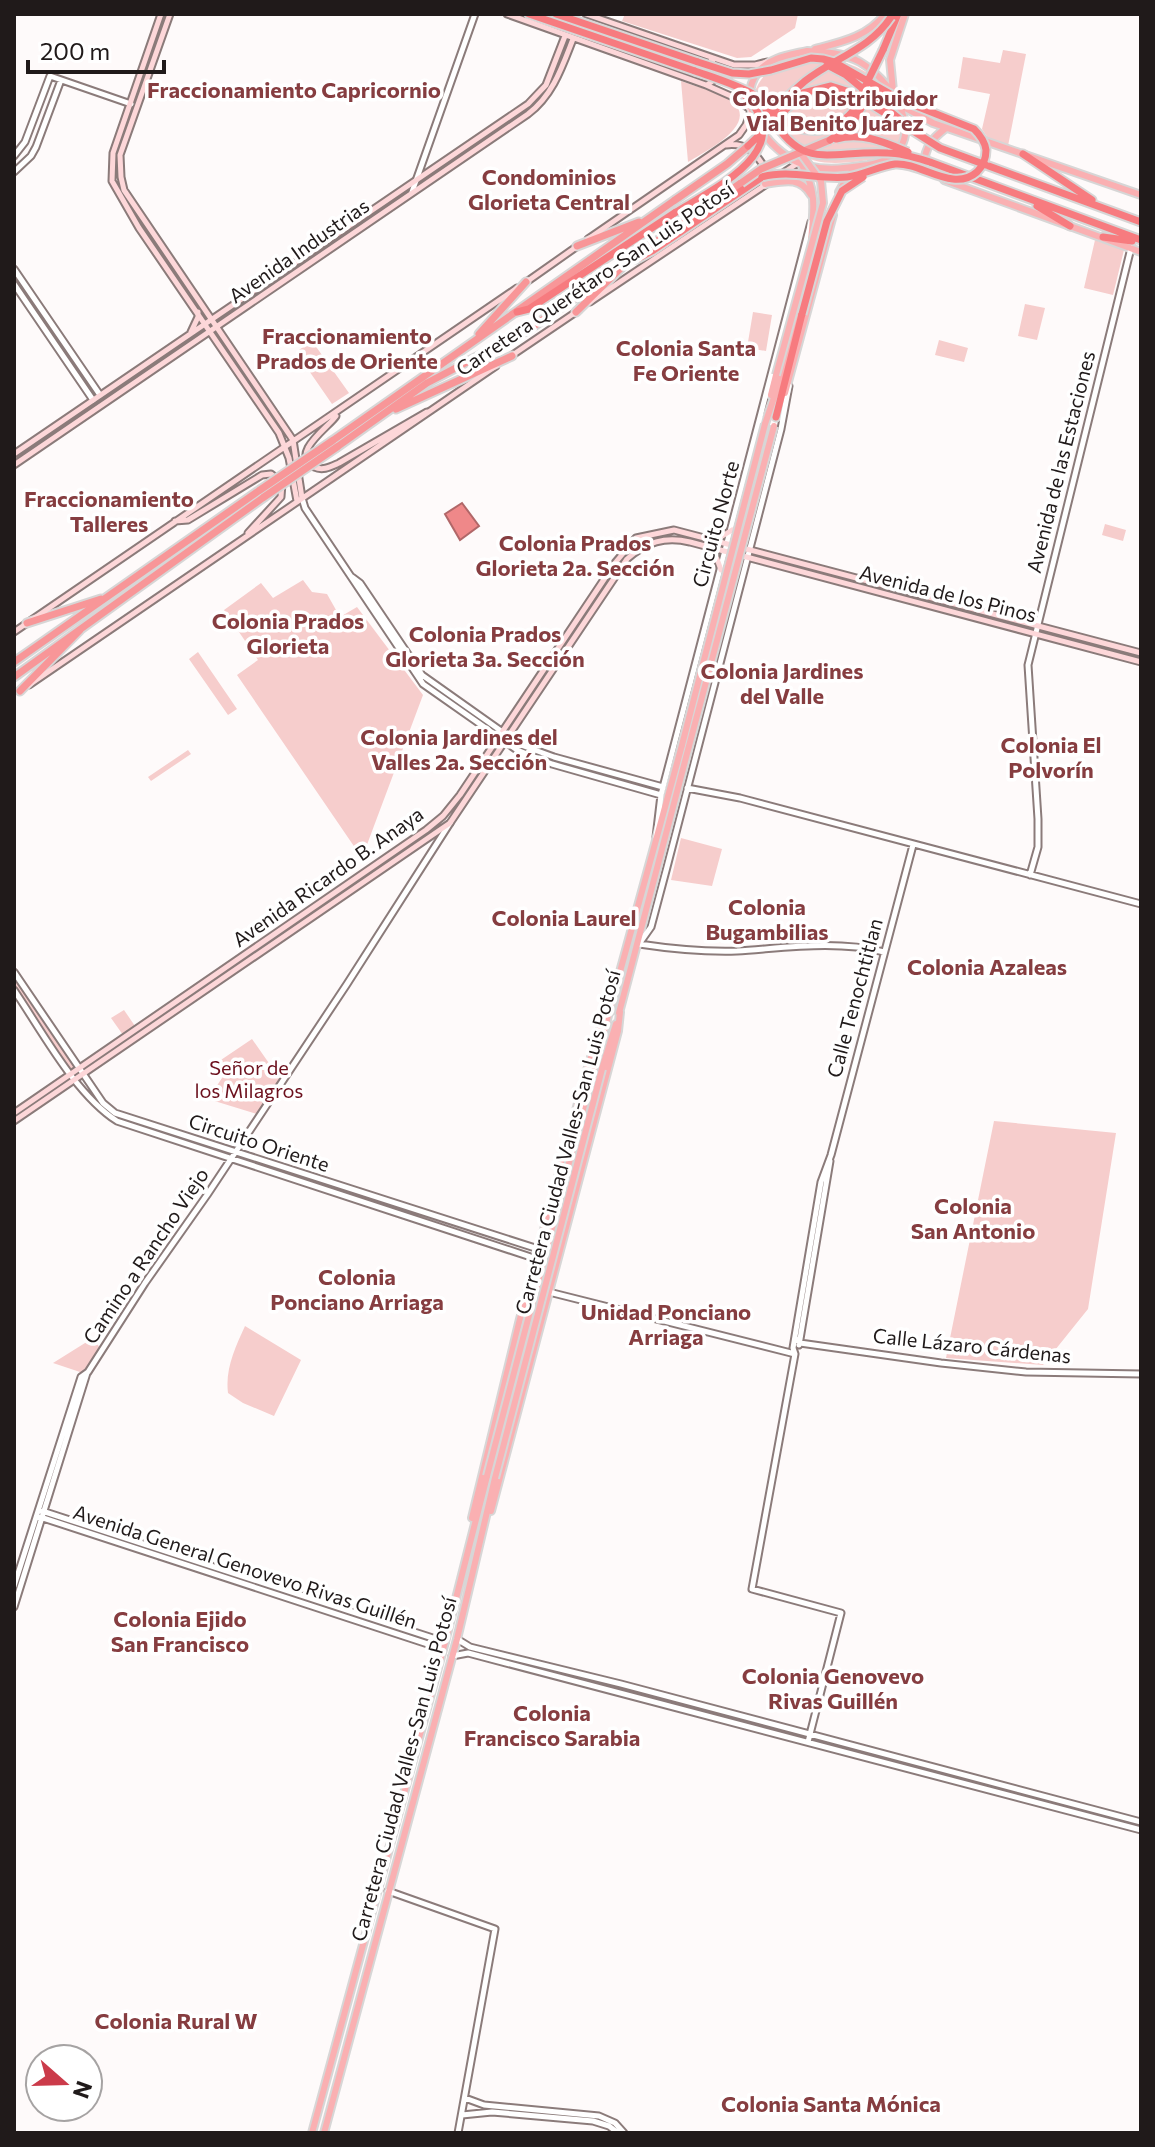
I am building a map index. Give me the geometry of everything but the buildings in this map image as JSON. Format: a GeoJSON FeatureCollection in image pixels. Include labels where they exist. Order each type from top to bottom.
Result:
{"type":"FeatureCollection","features":[{"type":"Feature","properties":{"kind":"highway"},"geometry":{"type":"LineString","coordinates":[[529,14],[735,87],[760,98],[793,125],[810,131],[832,128],[846,120],[883,50]]}},
{"type":"Feature","properties":{"kind":"highway"},"geometry":{"type":"LineString","coordinates":[[556,14],[732,73],[749,74],[811,58],[834,62],[901,100],[974,129],[985,143],[986,151],[981,168],[966,178],[949,178],[893,164],[878,166],[850,177],[823,178],[775,173],[652,251],[630,259],[576,312]]}},
{"type":"Feature","properties":{"kind":"highway"},"geometry":{"type":"LineString","coordinates":[[576,14],[594,25]]}},
{"type":"Feature","properties":{"kind":"highway"},"geometry":{"type":"LineString","coordinates":[[830,140],[858,117],[893,16]]}},
{"type":"Feature","properties":{"kind":"highway"},"geometry":{"type":"LineString","coordinates":[[748,146],[778,105],[791,93],[805,81],[867,44],[893,16]]}},
{"type":"Feature","properties":{"kind":"highway"},"geometry":{"type":"LineString","coordinates":[[799,62],[819,63],[841,71],[910,129]]}},
{"type":"Feature","properties":{"kind":"highway"},"geometry":{"type":"LineString","coordinates":[[14,662],[334,444],[727,164],[797,98],[812,89],[824,86],[853,93],[940,148],[1141,222]]}},
{"type":"Feature","properties":{"kind":"highway"},"geometry":{"type":"LineString","coordinates":[[517,312],[529,309],[734,177],[750,163],[758,150],[762,128],[751,100],[735,87]]}},
{"type":"Feature","properties":{"kind":"highway"},"geometry":{"type":"LineString","coordinates":[[760,98],[776,127],[791,143],[807,152],[822,156],[887,152],[930,162]]}},
{"type":"Feature","properties":{"kind":"highway"},"geometry":{"type":"LineString","coordinates":[[334,444],[427,383],[528,330],[761,169],[830,140],[847,136],[873,138],[1141,242]]}},
{"type":"Feature","properties":{"kind":"highway"},"geometry":{"type":"LineString","coordinates":[[1023,154],[1104,208]]}},
{"type":"Feature","properties":{"kind":"highway"},"geometry":{"type":"LineString","coordinates":[[772,416],[827,221],[842,191],[878,166]]}},
{"type":"Feature","properties":{"kind":"highway"},"geometry":{"type":"LineString","coordinates":[[1021,197],[1070,226]]}},
{"type":"Feature","properties":{"kind":"highway"},"geometry":{"type":"LineString","coordinates":[[577,246],[652,217]]}},
{"type":"Feature","properties":{"kind":"highway"},"geometry":{"type":"LineString","coordinates":[[1103,237],[1141,242]]}},
{"type":"Feature","properties":{"kind":"highway"},"geometry":{"type":"LineString","coordinates":[[468,346],[526,282]]}},
{"type":"Feature","properties":{"kind":"highway"},"geometry":{"type":"LineString","coordinates":[[379,417],[512,356]]}},
{"type":"Feature","properties":{"kind":"highway"},"geometry":{"type":"LineString","coordinates":[[14,677],[262,494]]}},
{"type":"Feature","properties":{"kind":"highway"},"geometry":{"type":"LineString","coordinates":[[27,623],[111,595]]}},
{"type":"Feature","properties":{"kind":"highway"},"geometry":{"type":"LineString","coordinates":[[17,693],[75,639],[84,625]]}},
{"type":"Feature","properties":{"kind":"main road"},"geometry":{"type":"LineString","coordinates":[[161,14],[113,153],[112,181],[139,228],[211,330],[286,445],[300,500]]}},
{"type":"Feature","properties":{"kind":"main road"},"geometry":{"type":"LineString","coordinates":[[170,14],[122,149],[124,190],[293,440],[300,500]]}},
{"type":"Feature","properties":{"kind":"main road"},"geometry":{"type":"LineString","coordinates":[[507,14],[706,85],[733,97],[751,110]]}},
{"type":"Feature","properties":{"kind":"main road"},"geometry":{"type":"LineString","coordinates":[[586,14],[740,66],[771,61],[855,38],[893,16]]}},
{"type":"Feature","properties":{"kind":"main road"},"geometry":{"type":"LineString","coordinates":[[893,95],[890,60],[905,14]]}},
{"type":"Feature","properties":{"kind":"main road","name":"Avenida Industrias"},"geometry":{"type":"LineString","coordinates":[[14,454],[528,104],[546,85],[565,36]]}},
{"type":"Feature","properties":{"kind":"main road","name":"Avenida Industrias"},"geometry":{"type":"LineString","coordinates":[[14,465],[528,114],[554,86],[573,39]]}},
{"type":"Feature","properties":{"kind":"main road"},"geometry":{"type":"LineString","coordinates":[[807,51],[831,52],[857,60],[883,81],[902,106],[946,128],[1141,195]]}},
{"type":"Feature","properties":{"kind":"main road"},"geometry":{"type":"LineString","coordinates":[[706,85],[716,76],[716,67],[711,58]]}},
{"type":"Feature","properties":{"kind":"main road"},"geometry":{"type":"LineString","coordinates":[[312,2133],[444,1645],[472,1530],[491,1477],[610,1012],[656,842],[686,746],[762,423],[772,416],[807,275],[814,201],[811,181],[800,163],[769,138],[751,110],[749,101],[752,82],[771,61]]}},
{"type":"Feature","properties":{"kind":"main road"},"geometry":{"type":"LineString","coordinates":[[878,166],[896,152],[906,131],[902,106]]}},
{"type":"Feature","properties":{"kind":"main road"},"geometry":{"type":"LineString","coordinates":[[14,632],[721,147],[743,131],[751,110]]}},
{"type":"Feature","properties":{"kind":"main road"},"geometry":{"type":"LineString","coordinates":[[486,143],[487,137],[497,126]]}},
{"type":"Feature","properties":{"kind":"main road"},"geometry":{"type":"LineString","coordinates":[[935,178],[924,167],[926,150],[932,138],[946,128]]}},
{"type":"Feature","properties":{"kind":"main road"},"geometry":{"type":"LineString","coordinates":[[772,416],[773,386],[819,222],[823,196],[818,175],[791,143]]}},
{"type":"Feature","properties":{"kind":"main road"},"geometry":{"type":"LineString","coordinates":[[721,147],[738,144],[758,158],[766,173],[762,183],[795,181],[804,185],[814,201]]}},
{"type":"Feature","properties":{"kind":"main road"},"geometry":{"type":"LineString","coordinates":[[800,163],[825,169],[902,167],[1141,252]]}},
{"type":"Feature","properties":{"kind":"main road","name":"Carretera Querétaro-San Luis Potosí"},"geometry":{"type":"LineString","coordinates":[[17,693],[762,183],[800,163]]}},
{"type":"Feature","properties":{"kind":"main road","name":"Carretera Ciudad Valles-San Luis Potosí"},"geometry":{"type":"LineString","coordinates":[[598,1068],[620,1012],[639,944],[686,746],[774,426],[772,416],[788,384],[838,194],[857,167]]}},
{"type":"Feature","properties":{"kind":"main road"},"geometry":{"type":"LineString","coordinates":[[399,191],[403,198]]}},
{"type":"Feature","properties":{"kind":"main road"},"geometry":{"type":"LineString","coordinates":[[205,308],[214,312],[226,310]]}},
{"type":"Feature","properties":{"kind":"main road"},"geometry":{"type":"LineString","coordinates":[[189,335],[195,326],[198,311]]}},
{"type":"Feature","properties":{"kind":"main road"},"geometry":{"type":"LineString","coordinates":[[339,411],[310,443],[306,453],[309,462],[317,469],[339,463],[420,413],[431,411]]}},
{"type":"Feature","properties":{"kind":"main road"},"geometry":{"type":"LineString","coordinates":[[175,521],[188,520],[262,475],[271,474],[282,483],[281,497],[242,540]]}},
{"type":"Feature","properties":{"kind":"main road","name":"Avenida Ricardo B. Anaya"},"geometry":{"type":"LineString","coordinates":[[14,1113],[82,1071],[450,823],[625,549],[636,538],[674,530],[749,549]]}},
{"type":"Feature","properties":{"kind":"main road"},"geometry":{"type":"LineString","coordinates":[[713,540],[732,530]]}},
{"type":"Feature","properties":{"kind":"main road"},"geometry":{"type":"LineString","coordinates":[[664,532],[664,540],[682,541],[747,558]]}},
{"type":"Feature","properties":{"kind":"main road","name":"Avenida Ricardo B. Anaya"},"geometry":{"type":"LineString","coordinates":[[82,1071],[443,816],[504,736],[627,559],[643,546],[664,540]]}},
{"type":"Feature","properties":{"kind":"main road"},"geometry":{"type":"LineString","coordinates":[[710,548],[721,570]]}},
{"type":"Feature","properties":{"kind":"main road","name":"Avenida de los Pinos"},"geometry":{"type":"LineString","coordinates":[[749,549],[1141,653]]}},
{"type":"Feature","properties":{"kind":"main road","name":"Avenida de los Pinos"},"geometry":{"type":"LineString","coordinates":[[747,558],[1141,662]]}},
{"type":"Feature","properties":{"kind":"main road"},"geometry":{"type":"LineString","coordinates":[[472,1530],[472,1516],[538,1249],[585,1077],[601,1025],[610,1012]]}},
{"type":"Feature","properties":{"kind":"main road"},"geometry":{"type":"LineString","coordinates":[[481,1539],[495,1499],[615,1044],[620,1012]]}},
{"type":"Feature","properties":{"kind":"main road","name":"Avenida Ricardo B. Anaya"},"geometry":{"type":"LineString","coordinates":[[14,1121],[74,1076]]}},
{"type":"Feature","properties":{"kind":"main road"},"geometry":{"type":"LineString","coordinates":[[543,1232],[552,1239],[563,1238]]}},
{"type":"Feature","properties":{"kind":"main road"},"geometry":{"type":"LineString","coordinates":[[520,1319],[531,1314],[541,1323]]}},
{"type":"Feature","properties":{"kind":"main road","name":"Carretera Ciudad Valles-San Luis Potosí"},"geometry":{"type":"LineString","coordinates":[[324,2133],[457,1639],[481,1539],[491,1477]]}},
{"type":"Feature","properties":{"kind":"street"},"geometry":{"type":"LineString","coordinates":[[412,192],[475,14]]}},
{"type":"Feature","properties":{"kind":"street"},"geometry":{"type":"LineString","coordinates":[[14,156],[25,142],[50,76],[131,104]]}},
{"type":"Feature","properties":{"kind":"street"},"geometry":{"type":"LineString","coordinates":[[14,172],[36,147],[61,80]]}},
{"type":"Feature","properties":{"kind":"street","name":"Circuito Norte"},"geometry":{"type":"LineString","coordinates":[[656,842],[663,787],[762,423],[813,216]]}},
{"type":"Feature","properties":{"kind":"street","name":"Avenida de las Estaciones"},"geometry":{"type":"LineString","coordinates":[[1030,875],[1038,847],[1028,665],[1131,248]]}},
{"type":"Feature","properties":{"kind":"street"},"geometry":{"type":"LineString","coordinates":[[14,269],[100,395]]}},
{"type":"Feature","properties":{"kind":"street"},"geometry":{"type":"LineString","coordinates":[[14,284],[93,400]]}},
{"type":"Feature","properties":{"kind":"street","name":"Circuito Norte"},"geometry":{"type":"LineString","coordinates":[[639,944],[651,927],[788,399],[788,384]]}},
{"type":"Feature","properties":{"kind":"street"},"geometry":{"type":"LineString","coordinates":[[762,423],[773,386]]}},
{"type":"Feature","properties":{"kind":"street"},"geometry":{"type":"LineString","coordinates":[[300,500],[422,675],[504,736],[521,745],[663,787]]}},
{"type":"Feature","properties":{"kind":"street"},"geometry":{"type":"LineString","coordinates":[[732,530],[743,536],[753,536]]}},
{"type":"Feature","properties":{"kind":"street"},"geometry":{"type":"LineString","coordinates":[[721,570],[734,569],[743,575]]}},
{"type":"Feature","properties":{"kind":"street"},"geometry":{"type":"LineString","coordinates":[[504,736],[517,750],[552,764],[661,795]]}},
{"type":"Feature","properties":{"kind":"street"},"geometry":{"type":"LineString","coordinates":[[687,788],[740,798],[1141,904]]}},
{"type":"Feature","properties":{"kind":"street","name":"Camino a Rancho Viejo"},"geometry":{"type":"LineString","coordinates":[[41,1514],[85,1376],[450,823]]}},
{"type":"Feature","properties":{"kind":"street","name":"Calle Tenochtitlan"},"geometry":{"type":"LineString","coordinates":[[810,1735],[841,1613],[752,1589],[830,1159],[913,845]]}},
{"type":"Feature","properties":{"kind":"street"},"geometry":{"type":"LineString","coordinates":[[639,944],[678,951],[854,945],[884,952]]}},
{"type":"Feature","properties":{"kind":"street","name":"Circuito Oriente"},"geometry":{"type":"LineString","coordinates":[[14,972],[103,1103],[131,1122],[231,1158],[556,1264]]}},
{"type":"Feature","properties":{"kind":"street","name":"Circuito Oriente"},"geometry":{"type":"LineString","coordinates":[[14,990],[74,1076],[102,1111],[117,1121],[131,1122],[235,1152],[558,1255]]}},
{"type":"Feature","properties":{"kind":"street"},"geometry":{"type":"LineString","coordinates":[[529,1287],[795,1353]]}},
{"type":"Feature","properties":{"kind":"street","name":"Calle Lázaro Cárdenas"},"geometry":{"type":"LineString","coordinates":[[797,1340],[941,1363],[1026,1372],[1141,1374]]}},
{"type":"Feature","properties":{"kind":"street"},"geometry":{"type":"LineString","coordinates":[[14,1586],[41,1514]]}},
{"type":"Feature","properties":{"kind":"street"},"geometry":{"type":"LineString","coordinates":[[14,1607],[41,1514]]}},
{"type":"Feature","properties":{"kind":"street","name":"Avenida General Genovevo Rivas Guillén"},"geometry":{"type":"LineString","coordinates":[[41,1514],[444,1645]]}},
{"type":"Feature","properties":{"kind":"street"},"geometry":{"type":"LineString","coordinates":[[457,1639],[470,1647],[1141,1822]]}},
{"type":"Feature","properties":{"kind":"street"},"geometry":{"type":"LineString","coordinates":[[452,1656],[468,1653],[1141,1830]]}},
{"type":"Feature","properties":{"kind":"street"},"geometry":{"type":"LineString","coordinates":[[808,1742],[810,1735]]}},
{"type":"Feature","properties":{"kind":"street"},"geometry":{"type":"LineString","coordinates":[[388,1891],[495,1929],[459,2131]]}},
{"type":"Feature","properties":{"kind":"street"},"geometry":{"type":"LineString","coordinates":[[459,2131],[475,2114],[476,2102],[467,2087]]}},
{"type":"Feature","properties":{"kind":"street"},"geometry":{"type":"LineString","coordinates":[[465,2098],[476,2102],[599,2116],[615,2123],[624,2133]]}},
{"type":"Feature","properties":{"kind":"street"},"geometry":{"type":"LineString","coordinates":[[462,2115],[492,2112],[593,2121],[609,2126],[618,2133]]}},
{"type":"Feature","properties":{"kind":"green space"},"geometry":{"type":"Polygon","coordinates":[[[625,14],[798,14],[795,28],[751,57],[737,58],[622,21],[625,14]]]}},
{"type":"Feature","properties":{"kind":"green space"},"geometry":{"type":"Polygon","coordinates":[[[1003,50],[1026,54],[1008,146],[989,140],[982,129],[990,94],[958,88],[963,57],[1000,63],[1003,50]]]}},
{"type":"Feature","properties":{"kind":"green space"},"geometry":{"type":"Polygon","coordinates":[[[830,58],[864,71],[882,86],[898,108],[903,132],[900,143],[889,155],[854,162],[812,160],[766,124],[754,94],[767,73],[794,61],[830,58]]]}},
{"type":"Feature","properties":{"kind":"green space"},"geometry":{"type":"Polygon","coordinates":[[[681,81],[722,96],[733,102],[739,111],[739,120],[726,137],[688,162],[681,81]]]}},
{"type":"Feature","properties":{"kind":"green space"},"geometry":{"type":"Polygon","coordinates":[[[1095,240],[1124,250],[1113,295],[1084,288],[1095,240]]]}},
{"type":"Feature","properties":{"kind":"green space"},"geometry":{"type":"Polygon","coordinates":[[[1025,304],[1045,308],[1037,340],[1018,336],[1025,304]]]}},
{"type":"Feature","properties":{"kind":"green space"},"geometry":{"type":"Polygon","coordinates":[[[753,312],[772,315],[766,351],[747,348],[753,312]]]}},
{"type":"Feature","properties":{"kind":"green space"},"geometry":{"type":"Polygon","coordinates":[[[939,340],[968,348],[964,362],[935,355],[939,340]]]}},
{"type":"Feature","properties":{"kind":"green space"},"geometry":{"type":"Polygon","coordinates":[[[312,341],[349,393],[332,404],[296,352],[312,341]]]}},
{"type":"Feature","properties":{"kind":"green space"},"geometry":{"type":"Polygon","coordinates":[[[1105,524],[1126,530],[1123,541],[1102,535],[1105,524]]]}},
{"type":"Feature","properties":{"kind":"green space"},"geometry":{"type":"Polygon","coordinates":[[[303,580],[312,592],[327,594],[340,617],[357,607],[423,695],[362,858],[237,675],[258,660],[224,610],[261,583],[273,598],[303,580]]]}},
{"type":"Feature","properties":{"kind":"green space"},"geometry":{"type":"Polygon","coordinates":[[[198,652],[237,709],[228,715],[189,659],[198,652]]]}},
{"type":"Feature","properties":{"kind":"green space"},"geometry":{"type":"Polygon","coordinates":[[[188,750],[191,754],[151,781],[148,777],[188,750]]]}},
{"type":"Feature","properties":{"kind":"green space"},"geometry":{"type":"Polygon","coordinates":[[[681,838],[722,849],[712,886],[671,880],[681,838]]]}},
{"type":"Feature","properties":{"kind":"green space"},"geometry":{"type":"Polygon","coordinates":[[[14,976],[77,1067],[71,1071],[14,990],[14,976]]]}},
{"type":"Feature","properties":{"kind":"green space"},"geometry":{"type":"Polygon","coordinates":[[[124,1010],[135,1026],[123,1035],[111,1018],[124,1010]]]}},
{"type":"Feature","properties":{"kind":"green space","name":"Señor de los Milagros"},"geometry":{"type":"Polygon","coordinates":[[[252,1039],[280,1079],[257,1114],[208,1099],[226,1072],[212,1066],[252,1039]]]}},
{"type":"Feature","properties":{"kind":"green space"},"geometry":{"type":"Polygon","coordinates":[[[994,1121],[1116,1133],[1088,1309],[1043,1365],[946,1358],[994,1121]]]}},
{"type":"Feature","properties":{"kind":"green space"},"geometry":{"type":"Polygon","coordinates":[[[245,1326],[301,1360],[274,1416],[228,1393],[229,1367],[245,1326]]]}},
{"type":"Feature","properties":{"kind":"green space"},"geometry":{"type":"Polygon","coordinates":[[[93,1338],[100,1348],[83,1373],[53,1363],[93,1338]]]}},
{"type":"Feature","properties":{"kind":"shaded area"},"geometry":{"type":"Polygon","coordinates":[[[462,503],[479,526],[460,540],[445,514],[462,503]]]}},
{"type":"Feature","properties":{"kind":"district","name":"Fraccionamiento Capricornio"},"geometry":{"type":"Point","coordinates":[294,90]}},
{"type":"Feature","properties":{"kind":"district","name":"Colonia Distribuidor Vial Benito Juárez"},"geometry":{"type":"Point","coordinates":[835,110]}},
{"type":"Feature","properties":{"kind":"district","name":"Condominios Glorieta Central"},"geometry":{"type":"Point","coordinates":[549,190]}},
{"type":"Feature","properties":{"kind":"district","name":"Fraccionamiento Prados de Oriente"},"geometry":{"type":"Point","coordinates":[347,348]}},
{"type":"Feature","properties":{"kind":"district","name":"Colonia Santa Fe Oriente"},"geometry":{"type":"Point","coordinates":[686,360]}},
{"type":"Feature","properties":{"kind":"district","name":"Fraccionamiento Talleres"},"geometry":{"type":"Point","coordinates":[109,512]}},
{"type":"Feature","properties":{"kind":"district","name":"Colonia Prados Glorieta 2a. Sección"},"geometry":{"type":"Point","coordinates":[575,556]}},
{"type":"Feature","properties":{"kind":"district","name":"Colonia Prados Glorieta"},"geometry":{"type":"Point","coordinates":[288,634]}},
{"type":"Feature","properties":{"kind":"district","name":"Colonia Prados Glorieta 3a. Sección"},"geometry":{"type":"Point","coordinates":[485,646]}},
{"type":"Feature","properties":{"kind":"district","name":"Colonia Jardines del Valle"},"geometry":{"type":"Point","coordinates":[782,684]}},
{"type":"Feature","properties":{"kind":"district","name":"Colonia Jardines del Valles 2a. Sección"},"geometry":{"type":"Point","coordinates":[459,750]}},
{"type":"Feature","properties":{"kind":"district","name":"Colonia El Polvorín"},"geometry":{"type":"Point","coordinates":[1051,758]}},
{"type":"Feature","properties":{"kind":"district","name":"Colonia Laurel"},"geometry":{"type":"Point","coordinates":[564,918]}},
{"type":"Feature","properties":{"kind":"district","name":"Colonia Bugambilias"},"geometry":{"type":"Point","coordinates":[767,920]}},
{"type":"Feature","properties":{"kind":"district","name":"Colonia Azaleas"},"geometry":{"type":"Point","coordinates":[987,967]}},
{"type":"Feature","properties":{"kind":"district","name":"Colonia San Antonio"},"geometry":{"type":"Point","coordinates":[973,1218]}},
{"type":"Feature","properties":{"kind":"district","name":"Colonia Ponciano Arriaga"},"geometry":{"type":"Point","coordinates":[357,1290]}},
{"type":"Feature","properties":{"kind":"district","name":"Unidad Ponciano Arriaga"},"geometry":{"type":"Point","coordinates":[666,1324]}},
{"type":"Feature","properties":{"kind":"district","name":"Colonia Ejido San Francisco"},"geometry":{"type":"Point","coordinates":[180,1632]}},
{"type":"Feature","properties":{"kind":"district","name":"Colonia Genovevo Rivas Guillén"},"geometry":{"type":"Point","coordinates":[833,1688]}},
{"type":"Feature","properties":{"kind":"district","name":"Colonia Francisco Sarabia"},"geometry":{"type":"Point","coordinates":[552,1726]}},
{"type":"Feature","properties":{"kind":"district","name":"Colonia Rural W"},"geometry":{"type":"Point","coordinates":[176,2021]}},
{"type":"Feature","properties":{"kind":"district","name":"Colonia Santa Mónica"},"geometry":{"type":"Point","coordinates":[831,2104]}}]}
